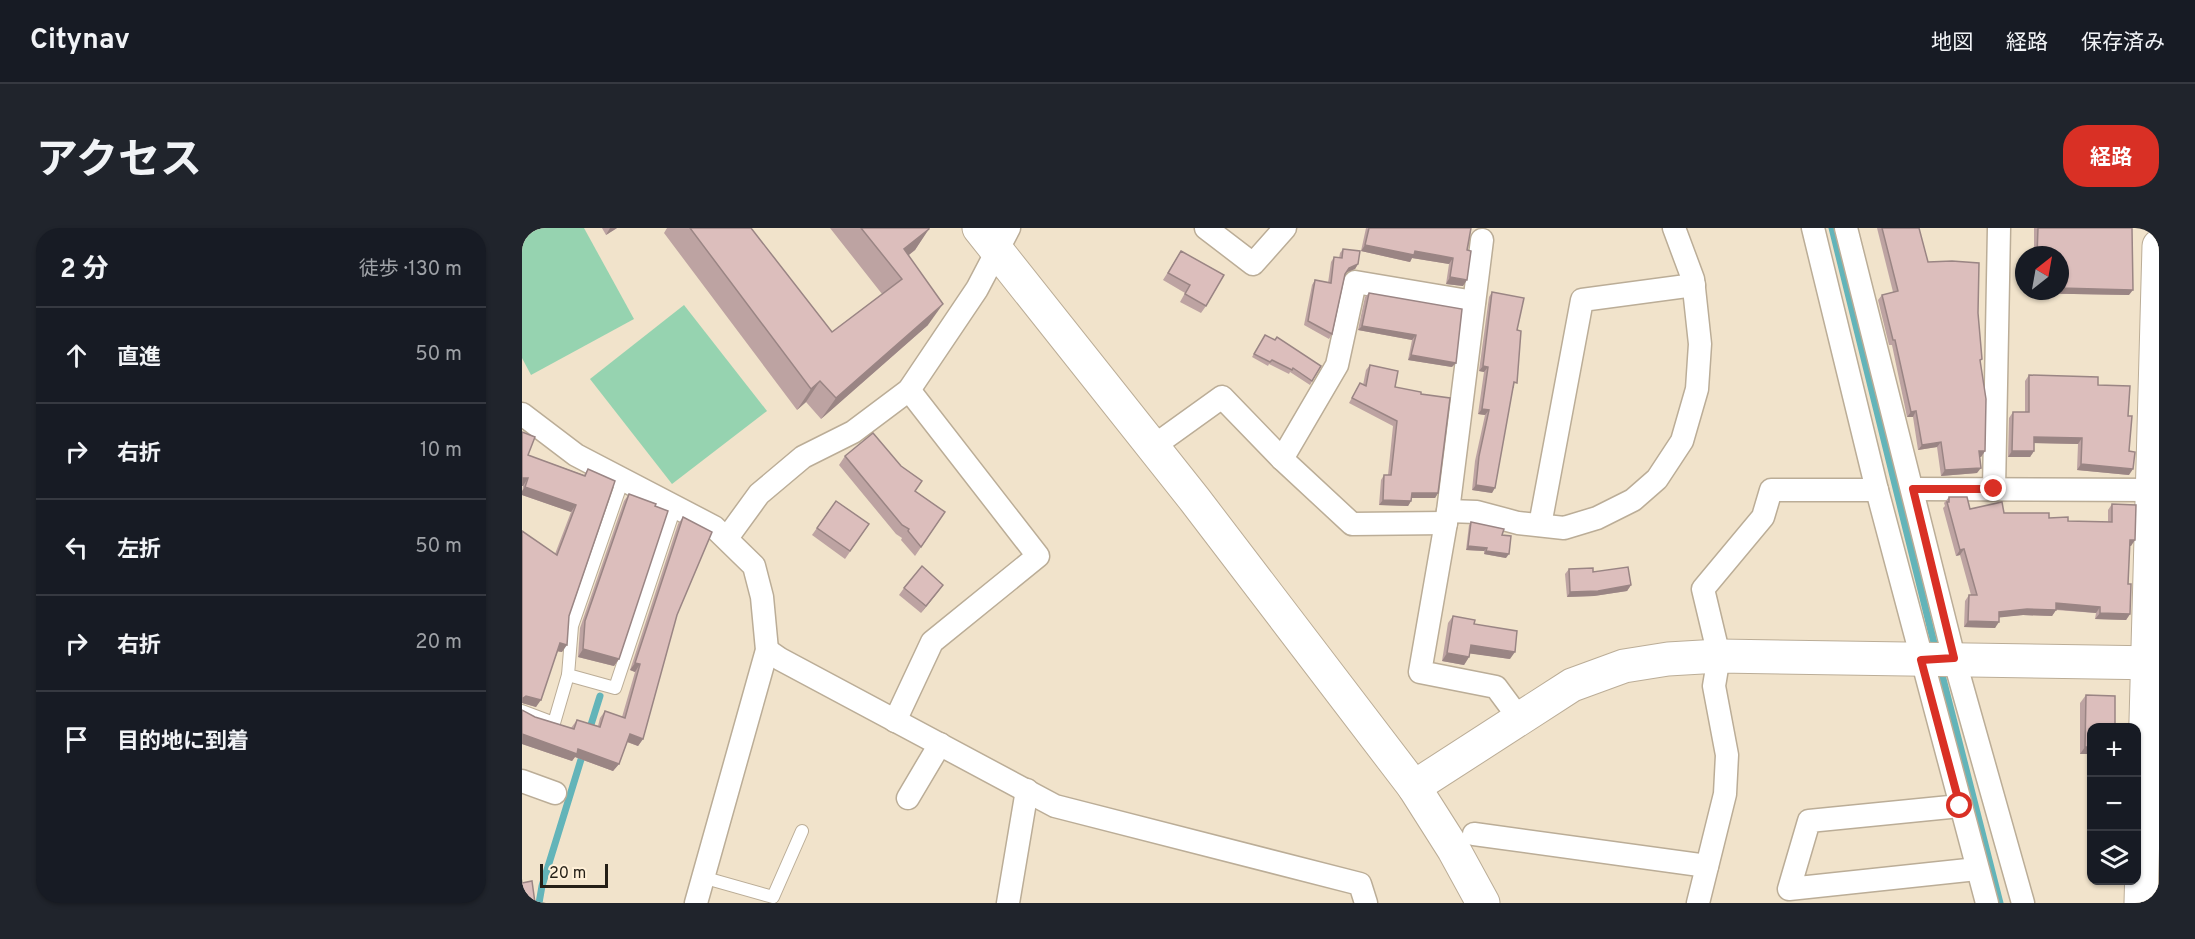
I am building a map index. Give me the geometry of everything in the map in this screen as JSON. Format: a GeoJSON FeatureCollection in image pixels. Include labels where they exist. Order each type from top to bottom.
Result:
{"type":"FeatureCollection","features":[{"type":"Feature","properties":{"kind":"street"},"geometry":{"type":"LineString","coordinates":[[1206,228],[1252,264],[1285,228]]}},
{"type":"Feature","properties":{"kind":"street"},"geometry":{"type":"LineString","coordinates":[[1151,448],[1222,397],[1282,459],[1352,525],[1447,517],[1477,512],[1518,523],[1564,528],[1597,518],[1633,500],[1657,479],[1682,441],[1697,389],[1700,344],[1694,285],[1674,228]]}},
{"type":"Feature","properties":{"kind":"street"},"geometry":{"type":"LineString","coordinates":[[1814,228],[1877,490],[1987,903]]}},
{"type":"Feature","properties":{"kind":"street"},"geometry":{"type":"LineString","coordinates":[[1846,228],[1954,658],[2023,903]]}},
{"type":"Feature","properties":{"kind":"street"},"geometry":{"type":"LineString","coordinates":[[1994,489],[1999,228]]}},
{"type":"Feature","properties":{"kind":"street"},"geometry":{"type":"LineString","coordinates":[[727,538],[759,494],[803,458],[853,432],[909,390],[977,289],[995,235]]}},
{"type":"Feature","properties":{"kind":"street"},"geometry":{"type":"LineString","coordinates":[[995,235],[1151,448],[1195,500],[1414,787],[1484,903]]}},
{"type":"Feature","properties":{"kind":"street"},"geometry":{"type":"LineString","coordinates":[[1482,240],[1447,517],[1420,672],[1496,687],[1519,718]]}},
{"type":"Feature","properties":{"kind":"street"},"geometry":{"type":"LineString","coordinates":[[2141,903],[2151,851],[2159,246]]}},
{"type":"Feature","properties":{"kind":"street"},"geometry":{"type":"LineString","coordinates":[[1282,459],[1338,365],[1354,282],[1474,302]]}},
{"type":"Feature","properties":{"kind":"street"},"geometry":{"type":"LineString","coordinates":[[1540,525],[1582,300],[1694,285]]}},
{"type":"Feature","properties":{"kind":"street"},"geometry":{"type":"LineString","coordinates":[[895,721],[932,642],[1038,556],[909,390]]}},
{"type":"Feature","properties":{"kind":"street"},"geometry":{"type":"LineString","coordinates":[[522,414],[576,455],[714,527],[753,566],[762,597],[767,650],[696,903]]}},
{"type":"Feature","properties":{"kind":"street"},"geometry":{"type":"LineString","coordinates":[[1913,489],[2156,490]]}},
{"type":"Feature","properties":{"kind":"street"},"geometry":{"type":"LineString","coordinates":[[1698,903],[1725,794],[1727,755],[1714,686],[1719,656],[1703,589],[1763,517],[1771,490],[1877,490]]}},
{"type":"Feature","properties":{"kind":"street"},"geometry":{"type":"LineString","coordinates":[[767,650],[1055,806],[1360,884],[1366,903]]}},
{"type":"Feature","properties":{"kind":"street"},"geometry":{"type":"LineString","coordinates":[[1414,787],[1572,685],[1624,666],[1668,659],[1719,656],[2154,663]]}},
{"type":"Feature","properties":{"kind":"street"},"geometry":{"type":"LineString","coordinates":[[908,798],[940,744]]}},
{"type":"Feature","properties":{"kind":"street"},"geometry":{"type":"LineString","coordinates":[[522,782],[555,793]]}},
{"type":"Feature","properties":{"kind":"street"},"geometry":{"type":"LineString","coordinates":[[1008,903],[1027,790]]}},
{"type":"Feature","properties":{"kind":"street"},"geometry":{"type":"LineString","coordinates":[[1960,806],[1809,821],[1789,889],[1977,869]]}},
{"type":"Feature","properties":{"kind":"street"},"geometry":{"type":"LineString","coordinates":[[1474,834],[1707,866]]}},
{"type":"Feature","properties":{"kind":"lane"},"geometry":{"type":"LineString","coordinates":[[522,430],[544,430]]}},
{"type":"Feature","properties":{"kind":"lane"},"geometry":{"type":"LineString","coordinates":[[522,711],[554,723],[568,675],[572,626],[623,479]]}},
{"type":"Feature","properties":{"kind":"lane"},"geometry":{"type":"LineString","coordinates":[[568,675],[615,688],[675,507]]}},
{"type":"Feature","properties":{"kind":"lane"},"geometry":{"type":"LineString","coordinates":[[702,877],[772,897],[802,831]]}},
{"type":"Feature","properties":{"kind":"green space"},"geometry":{"type":"Polygon","coordinates":[[[522,228],[584,228],[634,319],[531,375],[522,358],[522,228]]]}},
{"type":"Feature","properties":{"kind":"green space"},"geometry":{"type":"Polygon","coordinates":[[[684,305],[767,411],[672,484],[590,379],[684,305]]]}},
{"type":"Feature","properties":{"kind":"building"},"geometry":{"type":"Polygon","coordinates":[[[690,228],[751,228],[832,332],[902,279],[861,228],[929,228],[904,249],[943,304],[836,398],[820,381],[811,389],[690,228]]]}},
{"type":"Feature","properties":{"kind":"building"},"geometry":{"type":"Polygon","coordinates":[[[1369,228],[1471,228],[1467,250],[1471,251],[1467,280],[1450,277],[1453,258],[1415,251],[1414,255],[1365,245],[1369,228]]]}},
{"type":"Feature","properties":{"kind":"building"},"geometry":{"type":"Polygon","coordinates":[[[1882,228],[1919,228],[1928,262],[1979,263],[1978,313],[1982,359],[1980,360],[1986,399],[1985,451],[1979,451],[1981,468],[1945,470],[1941,442],[1922,445],[1916,411],[1911,412],[1882,295],[1898,291],[1882,228]]]}},
{"type":"Feature","properties":{"kind":"building"},"geometry":{"type":"Polygon","coordinates":[[[2038,228],[2132,228],[2133,290],[2069,288],[2069,246],[2037,246],[2038,228]]]}},
{"type":"Feature","properties":{"kind":"building"},"geometry":{"type":"Polygon","coordinates":[[[1343,249],[1360,251],[1358,264],[1349,268],[1345,274],[1332,334],[1308,321],[1315,280],[1331,283],[1334,257],[1342,258],[1343,249]]]}},
{"type":"Feature","properties":{"kind":"building"},"geometry":{"type":"Polygon","coordinates":[[[1181,251],[1224,275],[1206,306],[1185,294],[1190,285],[1168,273],[1181,251]]]}},
{"type":"Feature","properties":{"kind":"building"},"geometry":{"type":"Polygon","coordinates":[[[1492,292],[1524,298],[1517,330],[1521,331],[1517,383],[1514,382],[1495,488],[1476,485],[1479,456],[1489,410],[1482,409],[1488,367],[1483,366],[1492,292]]]}},
{"type":"Feature","properties":{"kind":"building"},"geometry":{"type":"Polygon","coordinates":[[[1369,293],[1462,309],[1456,363],[1411,355],[1416,335],[1362,326],[1369,293]]]}},
{"type":"Feature","properties":{"kind":"building"},"geometry":{"type":"Polygon","coordinates":[[[1265,335],[1275,340],[1277,337],[1321,366],[1312,381],[1293,368],[1292,370],[1254,354],[1265,335]]]}},
{"type":"Feature","properties":{"kind":"building"},"geometry":{"type":"Polygon","coordinates":[[[1370,365],[1398,371],[1395,387],[1450,398],[1438,493],[1412,493],[1411,501],[1383,500],[1384,475],[1391,475],[1397,421],[1352,398],[1360,383],[1366,386],[1370,365]]]}},
{"type":"Feature","properties":{"kind":"building"},"geometry":{"type":"Polygon","coordinates":[[[2029,375],[2098,377],[2098,385],[2130,386],[2128,416],[2132,416],[2129,451],[2135,452],[2133,469],[2081,464],[2082,438],[2034,437],[2034,451],[2012,451],[2013,412],[2029,412],[2029,375]]]}},
{"type":"Feature","properties":{"kind":"building"},"geometry":{"type":"Polygon","coordinates":[[[522,432],[535,437],[528,455],[585,476],[588,469],[615,481],[569,616],[567,645],[560,643],[541,700],[526,696],[522,699],[522,531],[557,555],[576,505],[525,487],[528,478],[522,478],[522,432]]]}},
{"type":"Feature","properties":{"kind":"building"},"geometry":{"type":"Polygon","coordinates":[[[873,433],[901,466],[922,481],[915,491],[945,512],[921,547],[908,531],[909,529],[902,525],[845,456],[873,433]]]}},
{"type":"Feature","properties":{"kind":"building"},"geometry":{"type":"Polygon","coordinates":[[[629,494],[668,511],[619,659],[583,649],[585,621],[629,494]]]}},
{"type":"Feature","properties":{"kind":"building"},"geometry":{"type":"Polygon","coordinates":[[[1949,497],[1967,497],[1970,509],[2002,502],[2004,513],[2049,513],[2049,518],[2068,517],[2068,521],[2112,522],[2112,504],[2136,505],[2135,540],[2130,540],[2128,584],[2131,584],[2130,614],[2100,613],[2100,607],[2056,603],[2056,610],[2027,609],[1999,612],[1999,622],[1968,621],[1969,595],[1977,595],[1964,549],[1960,550],[1947,502],[1949,502],[1949,497]]]}},
{"type":"Feature","properties":{"kind":"building"},"geometry":{"type":"Polygon","coordinates":[[[836,501],[869,524],[850,551],[817,528],[836,501]]]}},
{"type":"Feature","properties":{"kind":"building"},"geometry":{"type":"Polygon","coordinates":[[[683,517],[712,532],[677,615],[643,739],[630,734],[619,764],[578,749],[577,754],[522,734],[522,710],[535,717],[574,729],[577,720],[600,727],[605,711],[625,718],[640,664],[635,663],[683,517]]]}},
{"type":"Feature","properties":{"kind":"building"},"geometry":{"type":"Polygon","coordinates":[[[1471,522],[1504,529],[1502,535],[1511,536],[1509,554],[1468,546],[1471,522]]]}},
{"type":"Feature","properties":{"kind":"building"},"geometry":{"type":"Polygon","coordinates":[[[922,566],[943,585],[926,606],[904,588],[922,566]]]}},
{"type":"Feature","properties":{"kind":"building"},"geometry":{"type":"Polygon","coordinates":[[[1628,567],[1631,585],[1598,591],[1570,592],[1569,569],[1593,568],[1593,572],[1628,567]]]}},
{"type":"Feature","properties":{"kind":"building"},"geometry":{"type":"Polygon","coordinates":[[[1453,616],[1475,620],[1474,624],[1517,631],[1515,652],[1471,645],[1469,657],[1447,653],[1453,616]]]}},
{"type":"Feature","properties":{"kind":"building"},"geometry":{"type":"Polygon","coordinates":[[[2086,695],[2115,696],[2115,723],[2087,723],[2087,747],[2085,747],[2086,695]]]}},
{"type":"Feature","properties":{"kind":"building"},"geometry":{"type":"Polygon","coordinates":[[[532,881],[535,903],[522,903],[522,883],[532,881]]]}},
{"type":"Feature","properties":{"kind":"waterway"},"geometry":{"type":"LineString","coordinates":[[1832,228],[1936,651]]}},
{"type":"Feature","properties":{"kind":"waterway"},"geometry":{"type":"LineString","coordinates":[[1940,667],[2000,903]]}},
{"type":"Feature","properties":{"kind":"waterway"},"geometry":{"type":"LineString","coordinates":[[589,731],[600,696]]}},
{"type":"Feature","properties":{"kind":"waterway"},"geometry":{"type":"LineString","coordinates":[[539,903],[542,886],[583,753]]}},
{"type":"Feature","properties":{"kind":"route"},"geometry":{"type":"LineString","coordinates":[[1960,806],[1921,660],[1954,658],[1913,489],[1994,489]]}}]}
